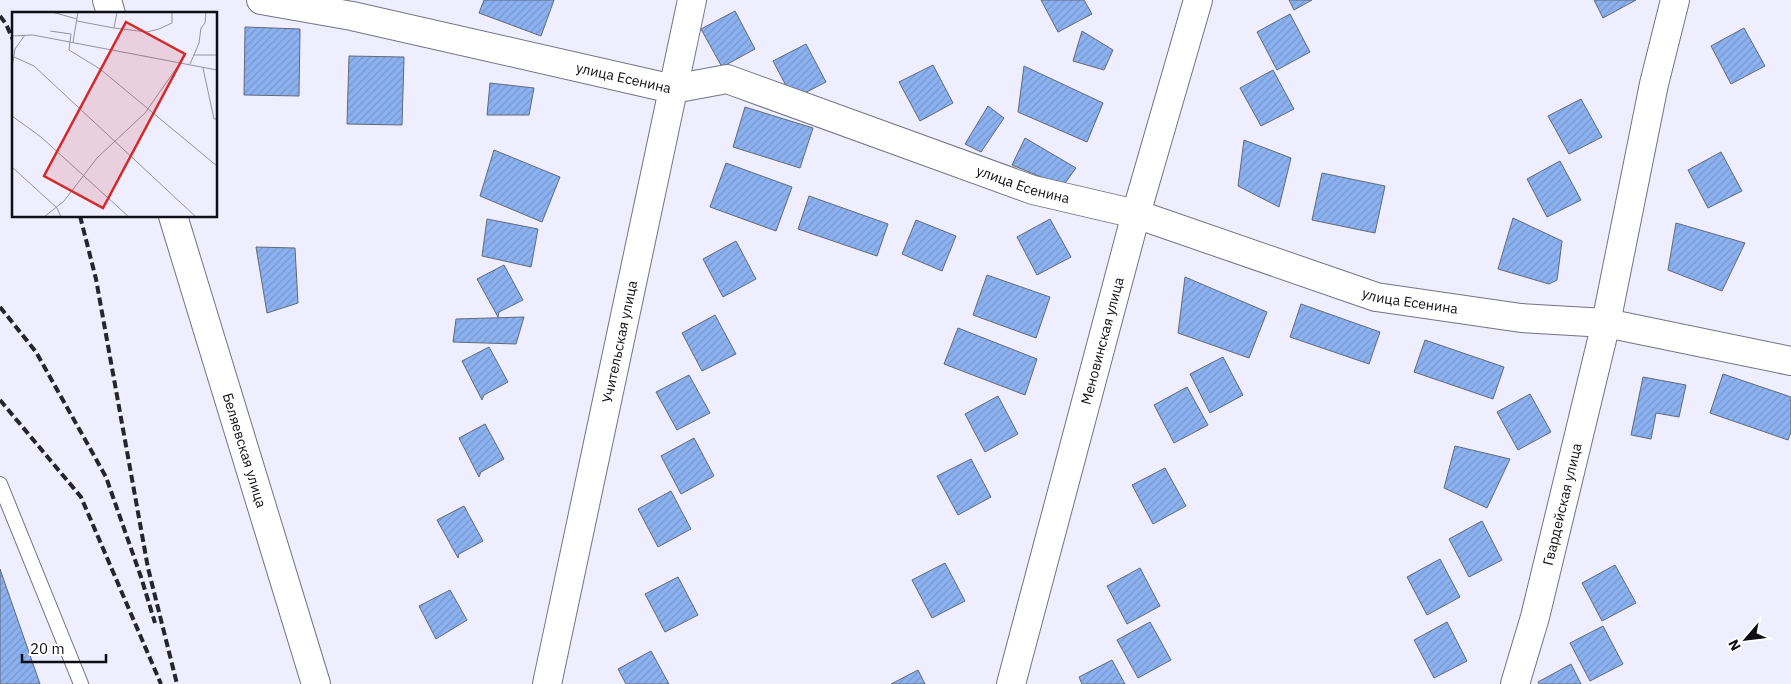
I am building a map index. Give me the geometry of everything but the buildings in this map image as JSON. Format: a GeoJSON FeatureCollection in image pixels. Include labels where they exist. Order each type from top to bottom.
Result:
{"type":"FeatureCollection","features":[{"type":"Feature","properties":{"kind":"street","name":"улица Есенина"},"geometry":{"type":"LineString","coordinates":[[261,0],[352,16],[673,89],[727,79],[1033,190],[1136,214],[1376,297],[1521,318],[1606,323],[1791,361]]}},
{"type":"Feature","properties":{"kind":"street","name":"Учительская улица"},"geometry":{"type":"LineString","coordinates":[[547,684],[692,0]]}},
{"type":"Feature","properties":{"kind":"street","name":"Меновинская улица"},"geometry":{"type":"LineString","coordinates":[[1011,684],[1136,214],[1198,0]]}},
{"type":"Feature","properties":{"kind":"street","name":"Гвардейская улица"},"geometry":{"type":"LineString","coordinates":[[1515,684],[1535,617],[1606,323],[1654,84],[1675,0]]}},
{"type":"Feature","properties":{"kind":"street","name":"Беляевская улица"},"geometry":{"type":"LineString","coordinates":[[174,218],[316,684]]}},
{"type":"Feature","properties":{"kind":"lane"},"geometry":{"type":"LineString","coordinates":[[0,484],[81,684]]}},
{"type":"Feature","properties":{"kind":"railway"},"geometry":{"type":"LineString","coordinates":[[0,16],[12,38]]}},
{"type":"Feature","properties":{"kind":"railway"},"geometry":{"type":"LineString","coordinates":[[81,218],[96,279],[148,568],[177,684]]}},
{"type":"Feature","properties":{"kind":"railway"},"geometry":{"type":"LineString","coordinates":[[0,307],[36,352],[106,477],[155,623]]}},
{"type":"Feature","properties":{"kind":"railway"},"geometry":{"type":"LineString","coordinates":[[0,400],[81,497],[161,684]]}}]}
